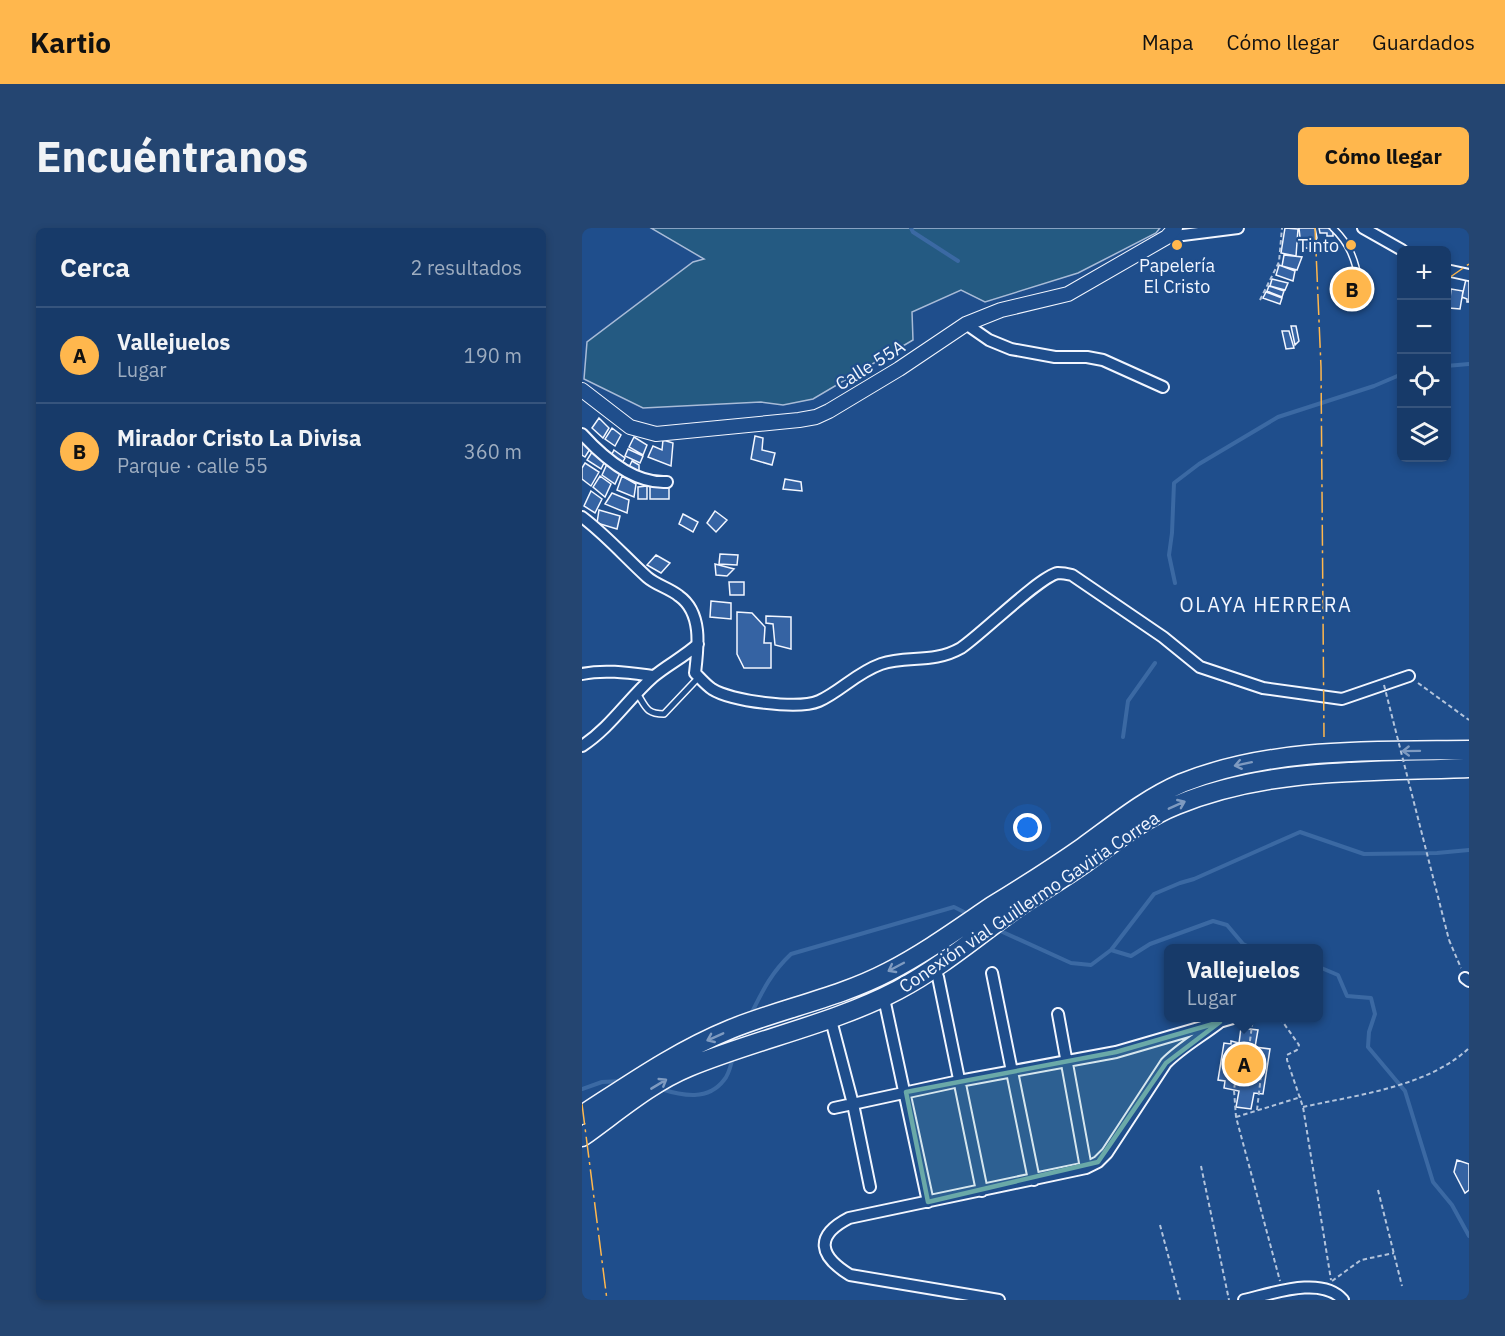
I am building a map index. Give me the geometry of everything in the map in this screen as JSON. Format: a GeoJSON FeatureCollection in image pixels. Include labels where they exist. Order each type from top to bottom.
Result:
{"type":"FeatureCollection","features":[{"type":"Feature","properties":{"kind":"highway","name":"Conexión vial Guillermo Gaviria Correa"},"geometry":{"type":"LineString","coordinates":[[582,1115],[606,1110],[687,1068],[858,1008],[897,991],[928,972],[1108,827],[1156,796],[1182,783],[1239,764],[1301,756],[1469,750]]}},
{"type":"Feature","properties":{"kind":"highway","name":"Conexión vial Guillermo Gaviria Correa"},"geometry":{"type":"LineString","coordinates":[[1036,886],[1064,878],[1147,820],[1175,805],[1205,794],[1247,783],[1301,775],[1469,768]]}},
{"type":"Feature","properties":{"kind":"highway","name":"Conexión vial Guillermo Gaviria Correa"},"geometry":{"type":"LineString","coordinates":[[582,1137],[606,1110]]}},
{"type":"Feature","properties":{"kind":"street"},"geometry":{"type":"LineString","coordinates":[[1171,233],[1238,228]]}},
{"type":"Feature","properties":{"kind":"street"},"geometry":{"type":"LineString","coordinates":[[1363,228],[1397,247]]}},
{"type":"Feature","properties":{"kind":"street","name":"Calle 55A"},"geometry":{"type":"LineString","coordinates":[[582,390],[630,427],[656,434],[810,419],[864,391],[966,324],[1001,310],[1068,294],[1171,233]]}},
{"type":"Feature","properties":{"kind":"street"},"geometry":{"type":"LineString","coordinates":[[1451,271],[1469,275]]}},
{"type":"Feature","properties":{"kind":"street"},"geometry":{"type":"LineString","coordinates":[[966,324],[989,340],[1011,349],[1055,357],[1087,357],[1104,360],[1163,387]]}},
{"type":"Feature","properties":{"kind":"street"},"geometry":{"type":"LineString","coordinates":[[582,434],[604,456],[627,471],[649,481],[667,482]]}},
{"type":"Feature","properties":{"kind":"street"},"geometry":{"type":"LineString","coordinates":[[582,517],[622,551],[649,579],[681,597],[694,616],[698,644],[695,674],[711,689],[742,700],[782,704],[817,702],[860,673],[883,663],[932,659],[959,649],[994,623],[1043,581],[1058,573],[1072,575],[1163,636],[1200,667],[1263,688],[1342,699],[1409,676]]}},
{"type":"Feature","properties":{"kind":"street"},"geometry":{"type":"LineString","coordinates":[[582,746],[596,737],[653,676],[683,658],[698,644]]}},
{"type":"Feature","properties":{"kind":"street"},"geometry":{"type":"LineString","coordinates":[[582,674],[629,673],[653,676]]}},
{"type":"Feature","properties":{"kind":"street"},"geometry":{"type":"LineString","coordinates":[[992,973],[1034,1180]]}},
{"type":"Feature","properties":{"kind":"street"},"geometry":{"type":"LineString","coordinates":[[938,977],[982,1191]]}},
{"type":"Feature","properties":{"kind":"street"},"geometry":{"type":"LineString","coordinates":[[885,1004],[906,1092],[928,1202]]}},
{"type":"Feature","properties":{"kind":"street"},"geometry":{"type":"LineString","coordinates":[[1058,1014],[1086,1168]]}},
{"type":"Feature","properties":{"kind":"street"},"geometry":{"type":"LineString","coordinates":[[834,1108],[1013,1070],[1116,1052],[1220,1022]]}},
{"type":"Feature","properties":{"kind":"street"},"geometry":{"type":"LineString","coordinates":[[999,1300],[850,1275],[834,1265],[825,1249],[826,1237],[834,1225],[849,1218],[1034,1180],[1086,1168],[1098,1162],[1107,1153],[1166,1063],[1174,1054],[1220,1022]]}},
{"type":"Feature","properties":{"kind":"street"},"geometry":{"type":"LineString","coordinates":[[832,1024],[853,1104],[870,1187]]}},
{"type":"Feature","properties":{"kind":"street"},"geometry":{"type":"LineString","coordinates":[[1244,1300],[1316,1287],[1328,1289],[1341,1298]]}},
{"type":"Feature","properties":{"kind":"lane"},"geometry":{"type":"LineString","coordinates":[[1333,228],[1345,239],[1355,259],[1359,281]]}},
{"type":"Feature","properties":{"kind":"lane"},"geometry":{"type":"LineString","coordinates":[[637,693],[653,714],[664,714],[699,677]]}},
{"type":"Feature","properties":{"kind":"path"},"geometry":{"type":"LineString","coordinates":[[1260,300],[1279,262],[1282,228]]}},
{"type":"Feature","properties":{"kind":"path"},"geometry":{"type":"LineString","coordinates":[[1409,676],[1469,720]]}},
{"type":"Feature","properties":{"kind":"path"},"geometry":{"type":"LineString","coordinates":[[1384,685],[1449,940],[1467,979]]}},
{"type":"Feature","properties":{"kind":"path"},"geometry":{"type":"LineString","coordinates":[[1248,1056],[1252,1022]]}},
{"type":"Feature","properties":{"kind":"path"},"geometry":{"type":"LineString","coordinates":[[1283,1022],[1299,1045],[1286,1058],[1301,1097],[1332,1282],[1341,1298]]}},
{"type":"Feature","properties":{"kind":"path"},"geometry":{"type":"LineString","coordinates":[[1303,1107],[1416,1080],[1457,1060],[1469,1048]]}},
{"type":"Feature","properties":{"kind":"path"},"geometry":{"type":"LineString","coordinates":[[1257,1110],[1263,1058],[1239,1055],[1234,1090],[1236,1117],[1283,1292]]}},
{"type":"Feature","properties":{"kind":"path"},"geometry":{"type":"LineString","coordinates":[[1236,1117],[1301,1097]]}},
{"type":"Feature","properties":{"kind":"path"},"geometry":{"type":"LineString","coordinates":[[1201,1166],[1229,1300]]}},
{"type":"Feature","properties":{"kind":"path"},"geometry":{"type":"LineString","coordinates":[[1378,1190],[1401,1286]]}},
{"type":"Feature","properties":{"kind":"path"},"geometry":{"type":"LineString","coordinates":[[1160,1225],[1180,1300]]}},
{"type":"Feature","properties":{"kind":"path"},"geometry":{"type":"LineString","coordinates":[[1332,1282],[1361,1260],[1394,1253]]}},
{"type":"Feature","properties":{"kind":"highlighted area"},"geometry":{"type":"Polygon","coordinates":[[[1220,1022],[1166,1063],[1098,1162],[928,1202],[906,1092],[1116,1052],[1220,1022]]]}},
{"type":"Feature","properties":{"kind":"shaded area"},"geometry":{"type":"Polygon","coordinates":[[[651,228],[1160,228],[1156,233],[1078,273],[985,302],[961,290],[912,312],[913,340],[813,399],[783,405],[761,402],[643,408],[584,379],[587,342],[693,262],[704,259],[651,228]]]}},
{"type":"Feature","properties":{"kind":"building"},"geometry":{"type":"Polygon","coordinates":[[[1285,228],[1298,229],[1296,256],[1281,253],[1285,228]]]}},
{"type":"Feature","properties":{"kind":"building"},"geometry":{"type":"Polygon","coordinates":[[[1299,228],[1315,228],[1317,238],[1312,249],[1301,247],[1299,228]]]}},
{"type":"Feature","properties":{"kind":"building"},"geometry":{"type":"Polygon","coordinates":[[[1319,228],[1328,228],[1333,231],[1333,236],[1320,233],[1319,228]]]}},
{"type":"Feature","properties":{"kind":"building"},"geometry":{"type":"Polygon","coordinates":[[[1284,255],[1302,257],[1297,270],[1282,266],[1284,255]]]}},
{"type":"Feature","properties":{"kind":"building"},"geometry":{"type":"Polygon","coordinates":[[[1279,265],[1295,271],[1293,281],[1276,275],[1279,265]]]}},
{"type":"Feature","properties":{"kind":"building"},"geometry":{"type":"Polygon","coordinates":[[[1272,279],[1288,283],[1285,290],[1270,286],[1272,279]]]}},
{"type":"Feature","properties":{"kind":"building"},"geometry":{"type":"Polygon","coordinates":[[[1466,279],[1469,279],[1469,302],[1462,297],[1466,279]]]}},
{"type":"Feature","properties":{"kind":"building"},"geometry":{"type":"Polygon","coordinates":[[[1269,286],[1284,291],[1282,297],[1267,291],[1269,286]]]}},
{"type":"Feature","properties":{"kind":"building"},"geometry":{"type":"Polygon","coordinates":[[[1451,289],[1463,291],[1460,309],[1451,308],[1451,289]]]}},
{"type":"Feature","properties":{"kind":"building"},"geometry":{"type":"Polygon","coordinates":[[[1266,292],[1282,298],[1280,304],[1263,298],[1266,292]]]}},
{"type":"Feature","properties":{"kind":"building"},"geometry":{"type":"Polygon","coordinates":[[[1291,326],[1296,326],[1299,341],[1295,345],[1291,326]]]}},
{"type":"Feature","properties":{"kind":"building"},"geometry":{"type":"Polygon","coordinates":[[[1282,331],[1289,331],[1294,348],[1286,349],[1282,331]]]}},
{"type":"Feature","properties":{"kind":"building"},"geometry":{"type":"Polygon","coordinates":[[[599,418],[609,428],[603,438],[592,428],[599,418]]]}},
{"type":"Feature","properties":{"kind":"building"},"geometry":{"type":"Polygon","coordinates":[[[612,428],[621,435],[615,446],[605,439],[612,428]]]}},
{"type":"Feature","properties":{"kind":"building"},"geometry":{"type":"Polygon","coordinates":[[[755,436],[763,438],[762,450],[775,453],[772,465],[751,459],[755,436]]]}},
{"type":"Feature","properties":{"kind":"building"},"geometry":{"type":"Polygon","coordinates":[[[634,437],[647,445],[643,455],[629,447],[634,437]]]}},
{"type":"Feature","properties":{"kind":"building"},"geometry":{"type":"Polygon","coordinates":[[[663,440],[673,443],[671,466],[648,457],[653,446],[662,450],[663,440]]]}},
{"type":"Feature","properties":{"kind":"building"},"geometry":{"type":"Polygon","coordinates":[[[582,441],[590,449],[585,457],[582,455],[582,441]]]}},
{"type":"Feature","properties":{"kind":"building"},"geometry":{"type":"Polygon","coordinates":[[[628,449],[643,456],[640,463],[625,456],[628,449]]]}},
{"type":"Feature","properties":{"kind":"building"},"geometry":{"type":"Polygon","coordinates":[[[614,450],[625,458],[621,465],[610,458],[614,450]]]}},
{"type":"Feature","properties":{"kind":"building"},"geometry":{"type":"Polygon","coordinates":[[[592,452],[605,461],[601,469],[587,460],[592,452]]]}},
{"type":"Feature","properties":{"kind":"building"},"geometry":{"type":"Polygon","coordinates":[[[632,461],[639,465],[639,473],[628,469],[632,461]]]}},
{"type":"Feature","properties":{"kind":"building"},"geometry":{"type":"Polygon","coordinates":[[[585,463],[599,472],[591,486],[582,479],[582,468],[585,463]]]}},
{"type":"Feature","properties":{"kind":"building"},"geometry":{"type":"Polygon","coordinates":[[[607,464],[620,473],[615,484],[602,475],[607,464]]]}},
{"type":"Feature","properties":{"kind":"building"},"geometry":{"type":"Polygon","coordinates":[[[600,476],[611,484],[605,497],[593,487],[600,476]]]}},
{"type":"Feature","properties":{"kind":"building"},"geometry":{"type":"Polygon","coordinates":[[[622,476],[636,484],[634,497],[617,490],[622,476]]]}},
{"type":"Feature","properties":{"kind":"building"},"geometry":{"type":"Polygon","coordinates":[[[785,479],[801,482],[802,491],[783,489],[785,479]]]}},
{"type":"Feature","properties":{"kind":"building"},"geometry":{"type":"Polygon","coordinates":[[[650,485],[669,485],[669,499],[650,499],[650,485]]]}},
{"type":"Feature","properties":{"kind":"building"},"geometry":{"type":"Polygon","coordinates":[[[647,486],[647,499],[638,499],[638,487],[647,486]]]}},
{"type":"Feature","properties":{"kind":"building"},"geometry":{"type":"Polygon","coordinates":[[[591,491],[602,499],[595,513],[584,506],[591,491]]]}},
{"type":"Feature","properties":{"kind":"building"},"geometry":{"type":"Polygon","coordinates":[[[612,493],[629,500],[627,513],[605,504],[612,493]]]}},
{"type":"Feature","properties":{"kind":"building"},"geometry":{"type":"Polygon","coordinates":[[[599,510],[620,516],[617,529],[597,523],[599,510]]]}},
{"type":"Feature","properties":{"kind":"building"},"geometry":{"type":"Polygon","coordinates":[[[715,511],[727,520],[716,532],[707,523],[715,511]]]}},
{"type":"Feature","properties":{"kind":"building"},"geometry":{"type":"Polygon","coordinates":[[[683,514],[698,522],[693,532],[679,524],[683,514]]]}},
{"type":"Feature","properties":{"kind":"building"},"geometry":{"type":"Polygon","coordinates":[[[720,554],[738,555],[737,565],[719,564],[720,554]]]}},
{"type":"Feature","properties":{"kind":"building"},"geometry":{"type":"Polygon","coordinates":[[[656,555],[670,563],[661,573],[647,565],[656,555]]]}},
{"type":"Feature","properties":{"kind":"building"},"geometry":{"type":"Polygon","coordinates":[[[715,564],[734,569],[727,576],[716,575],[715,564]]]}},
{"type":"Feature","properties":{"kind":"building"},"geometry":{"type":"Polygon","coordinates":[[[729,582],[744,582],[744,595],[730,595],[729,582]]]}},
{"type":"Feature","properties":{"kind":"building"},"geometry":{"type":"Polygon","coordinates":[[[711,601],[731,603],[731,619],[710,617],[711,601]]]}},
{"type":"Feature","properties":{"kind":"building"},"geometry":{"type":"Polygon","coordinates":[[[737,612],[752,613],[765,627],[764,643],[771,643],[771,668],[744,668],[737,654],[737,612]]]}},
{"type":"Feature","properties":{"kind":"building"},"geometry":{"type":"Polygon","coordinates":[[[766,616],[791,617],[791,649],[775,645],[773,624],[766,623],[766,616]]]}},
{"type":"Feature","properties":{"kind":"building"},"geometry":{"type":"Polygon","coordinates":[[[1241,1028],[1258,1030],[1255,1047],[1270,1049],[1263,1094],[1254,1093],[1251,1109],[1236,1107],[1239,1091],[1224,1088],[1225,1081],[1218,1080],[1224,1043],[1231,1044],[1231,1041],[1239,1043],[1241,1028]]]}},
{"type":"Feature","properties":{"kind":"building"},"geometry":{"type":"Polygon","coordinates":[[[1457,1160],[1469,1164],[1469,1190],[1465,1193],[1454,1172],[1457,1160]]]}},
{"type":"Feature","properties":{"kind":"waterway"},"geometry":{"type":"LineString","coordinates":[[911,228],[913,232],[958,261]]}},
{"type":"Feature","properties":{"kind":"waterway"},"geometry":{"type":"LineString","coordinates":[[1451,366],[1469,364]]}},
{"type":"Feature","properties":{"kind":"waterway"},"geometry":{"type":"LineString","coordinates":[[1175,583],[1169,555],[1174,483],[1199,464],[1278,417],[1374,386],[1397,376]]}},
{"type":"Feature","properties":{"kind":"waterway"},"geometry":{"type":"LineString","coordinates":[[1123,737],[1128,701],[1155,663]]}},
{"type":"Feature","properties":{"kind":"waterway"},"geometry":{"type":"LineString","coordinates":[[996,929],[1071,963],[1091,965],[1111,950],[1154,894],[1194,879],[1300,832],[1364,854],[1469,850]]}},
{"type":"Feature","properties":{"kind":"waterway"},"geometry":{"type":"LineString","coordinates":[[751,1014],[773,975],[791,954],[954,907],[968,914]]}},
{"type":"Feature","properties":{"kind":"waterway"},"geometry":{"type":"LineString","coordinates":[[1111,950],[1131,956],[1150,944],[1213,921],[1227,925],[1243,944]]}},
{"type":"Feature","properties":{"kind":"waterway"},"geometry":{"type":"LineString","coordinates":[[1323,969],[1338,975],[1347,996],[1371,998],[1375,1014],[1369,1032],[1368,1047],[1405,1091],[1433,1182],[1452,1205],[1469,1236]]}},
{"type":"Feature","properties":{"kind":"waterway"},"geometry":{"type":"LineString","coordinates":[[661,1089],[686,1095],[703,1094],[710,1091],[718,1087],[726,1078],[733,1057]]}},
{"type":"Feature","properties":{"kind":"waterway"},"geometry":{"type":"LineString","coordinates":[[582,1089],[602,1082],[622,1081]]}},
{"type":"Feature","properties":{"kind":"power"},"geometry":{"type":"LineString","coordinates":[[1315,228],[1321,367],[1324,737]]}},
{"type":"Feature","properties":{"kind":"power"},"geometry":{"type":"LineString","coordinates":[[1451,277],[1469,264]]}},
{"type":"Feature","properties":{"kind":"power"},"geometry":{"type":"LineString","coordinates":[[582,1104],[607,1300]]}},
{"type":"Feature","properties":{"kind":"place","name":"Papelería El Cristo"},"geometry":{"type":"Point","coordinates":[1177,245]}},
{"type":"Feature","properties":{"kind":"place","name":"Tinto"},"geometry":{"type":"Point","coordinates":[1351,245]}},
{"type":"Feature","properties":{"kind":"place","name":"Mirador Cristo La Divisa"},"geometry":{"type":"Point","coordinates":[1352,289]}},
{"type":"Feature","properties":{"kind":"place","name":"Vallejuelos"},"geometry":{"type":"Point","coordinates":[1244,1064]}},
{"type":"Feature","properties":{"kind":"district","name":"OLAYA HERRERA"},"geometry":{"type":"Point","coordinates":[1266,604]}}]}
